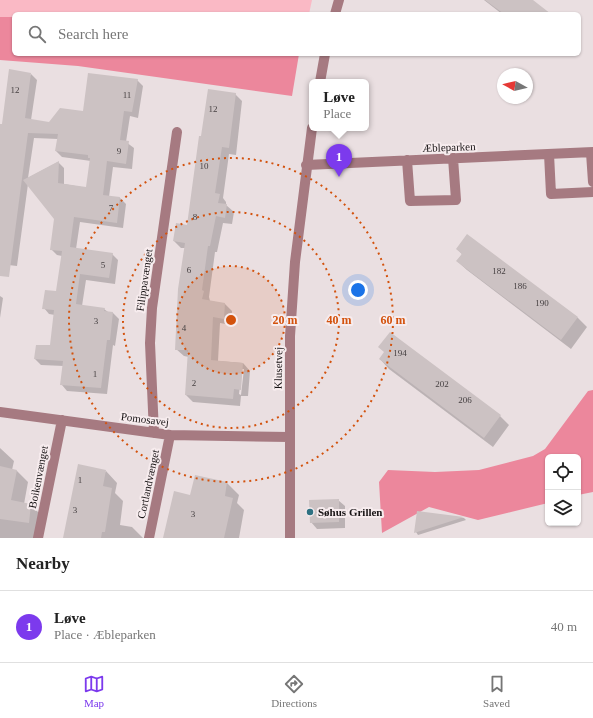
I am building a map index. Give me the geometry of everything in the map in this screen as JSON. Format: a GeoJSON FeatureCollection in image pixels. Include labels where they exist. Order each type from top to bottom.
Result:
{"type":"FeatureCollection","features":[{"type":"Feature","properties":{"kind":"street"},"geometry":{"type":"LineString","coordinates":[[335,12],[338,0]]}},
{"type":"Feature","properties":{"kind":"street"},"geometry":{"type":"LineString","coordinates":[[321,79],[325,56]]}},
{"type":"Feature","properties":{"kind":"street","name":"Klusetvej"},"geometry":{"type":"LineString","coordinates":[[290,538],[290,336],[293,284],[306,165],[312,131]]}},
{"type":"Feature","properties":{"kind":"street","name":"Filippavænget"},"geometry":{"type":"LineString","coordinates":[[154,433],[150,343],[152,308],[177,132]]}},
{"type":"Feature","properties":{"kind":"street"},"geometry":{"type":"LineString","coordinates":[[592,153],[593,182]]}},
{"type":"Feature","properties":{"kind":"street","name":"Æbleparken"},"geometry":{"type":"LineString","coordinates":[[306,165],[592,153]]}},
{"type":"Feature","properties":{"kind":"street"},"geometry":{"type":"LineString","coordinates":[[549,154],[551,194],[593,192]]}},
{"type":"Feature","properties":{"kind":"street"},"geometry":{"type":"LineString","coordinates":[[408,160],[410,201],[456,200],[453,158]]}},
{"type":"Feature","properties":{"kind":"street","name":"Pomosavej"},"geometry":{"type":"LineString","coordinates":[[0,412],[170,435],[289,438]]}},
{"type":"Feature","properties":{"kind":"street","name":"Boikenvænget"},"geometry":{"type":"LineString","coordinates":[[38,538],[62,420]]}},
{"type":"Feature","properties":{"kind":"street","name":"Cortlandvænget"},"geometry":{"type":"LineString","coordinates":[[149,538],[170,435]]}},
{"type":"Feature","properties":{"kind":"shaded area"},"geometry":{"type":"Polygon","coordinates":[[[0,0],[312,0],[309,12],[12,12],[12,17],[0,17],[0,0]]]}},
{"type":"Feature","properties":{"kind":"shaded area"},"geometry":{"type":"Polygon","coordinates":[[[0,17],[12,17],[12,56],[299,56],[292,96],[78,66],[0,60],[0,17]]]}},
{"type":"Feature","properties":{"kind":"shaded area"},"geometry":{"type":"Polygon","coordinates":[[[593,390],[593,492],[581,494],[581,454],[545,454],[545,504],[478,520],[429,507],[382,533],[379,482],[388,470],[435,472],[479,470],[533,456],[545,449],[588,391],[593,390]]]}},
{"type":"Feature","properties":{"kind":"building"},"geometry":{"type":"Polygon","coordinates":[[[485,0],[533,0],[548,12],[501,12],[485,0]]]}},
{"type":"Feature","properties":{"kind":"building"},"geometry":{"type":"Polygon","coordinates":[[[9,69],[31,73],[25,118],[49,122],[60,108],[83,111],[88,73],[138,79],[132,112],[124,111],[120,140],[129,141],[126,164],[107,161],[103,195],[120,197],[117,223],[74,217],[70,247],[113,253],[109,278],[80,274],[76,304],[105,308],[104,311],[113,312],[110,340],[107,340],[101,388],[60,385],[63,361],[34,359],[36,345],[50,345],[54,310],[42,309],[45,290],[56,291],[62,251],[50,250],[54,219],[23,180],[59,161],[58,183],[86,187],[90,158],[88,158],[88,155],[55,151],[58,134],[28,133],[9,277],[0,276],[0,124],[2,124],[9,69]]]}},
{"type":"Feature","properties":{"kind":"building"},"geometry":{"type":"Polygon","coordinates":[[[208,89],[236,93],[229,148],[222,147],[215,193],[220,194],[218,203],[227,204],[225,218],[216,216],[210,246],[208,246],[202,290],[204,291],[202,299],[225,303],[224,319],[213,317],[211,360],[243,363],[241,390],[234,389],[233,399],[185,395],[188,350],[175,350],[178,289],[185,243],[173,241],[176,223],[187,225],[199,136],[201,136],[208,89]]]}},
{"type":"Feature","properties":{"kind":"building"},"geometry":{"type":"Polygon","coordinates":[[[467,234],[578,317],[561,340],[456,261],[462,254],[456,249],[467,234]]]}},
{"type":"Feature","properties":{"kind":"building"},"geometry":{"type":"Polygon","coordinates":[[[390,332],[501,415],[484,438],[379,359],[384,352],[378,347],[390,332]]]}},
{"type":"Feature","properties":{"kind":"building"},"geometry":{"type":"Polygon","coordinates":[[[78,464],[106,470],[103,486],[112,488],[105,532],[102,532],[101,538],[63,538],[78,464]]]}},
{"type":"Feature","properties":{"kind":"building"},"geometry":{"type":"Polygon","coordinates":[[[0,466],[17,470],[11,500],[31,504],[29,523],[0,519],[0,466]]]}},
{"type":"Feature","properties":{"kind":"building"},"geometry":{"type":"Polygon","coordinates":[[[195,475],[227,482],[225,496],[233,498],[224,538],[163,538],[174,491],[190,495],[195,475]]]}},
{"type":"Feature","properties":{"kind":"building"},"geometry":{"type":"Polygon","coordinates":[[[339,499],[339,522],[310,523],[309,500],[339,499]]]}},
{"type":"Feature","properties":{"kind":"building"},"geometry":{"type":"Polygon","coordinates":[[[417,511],[464,517],[414,533],[417,511]]]}},
{"type":"Feature","properties":{"kind":"place","name":"Løve"},"geometry":{"type":"Point","coordinates":[339,177]}},
{"type":"Feature","properties":{"kind":"place","name":"Søhus Grillen"},"geometry":{"type":"Point","coordinates":[310,512]}}]}
